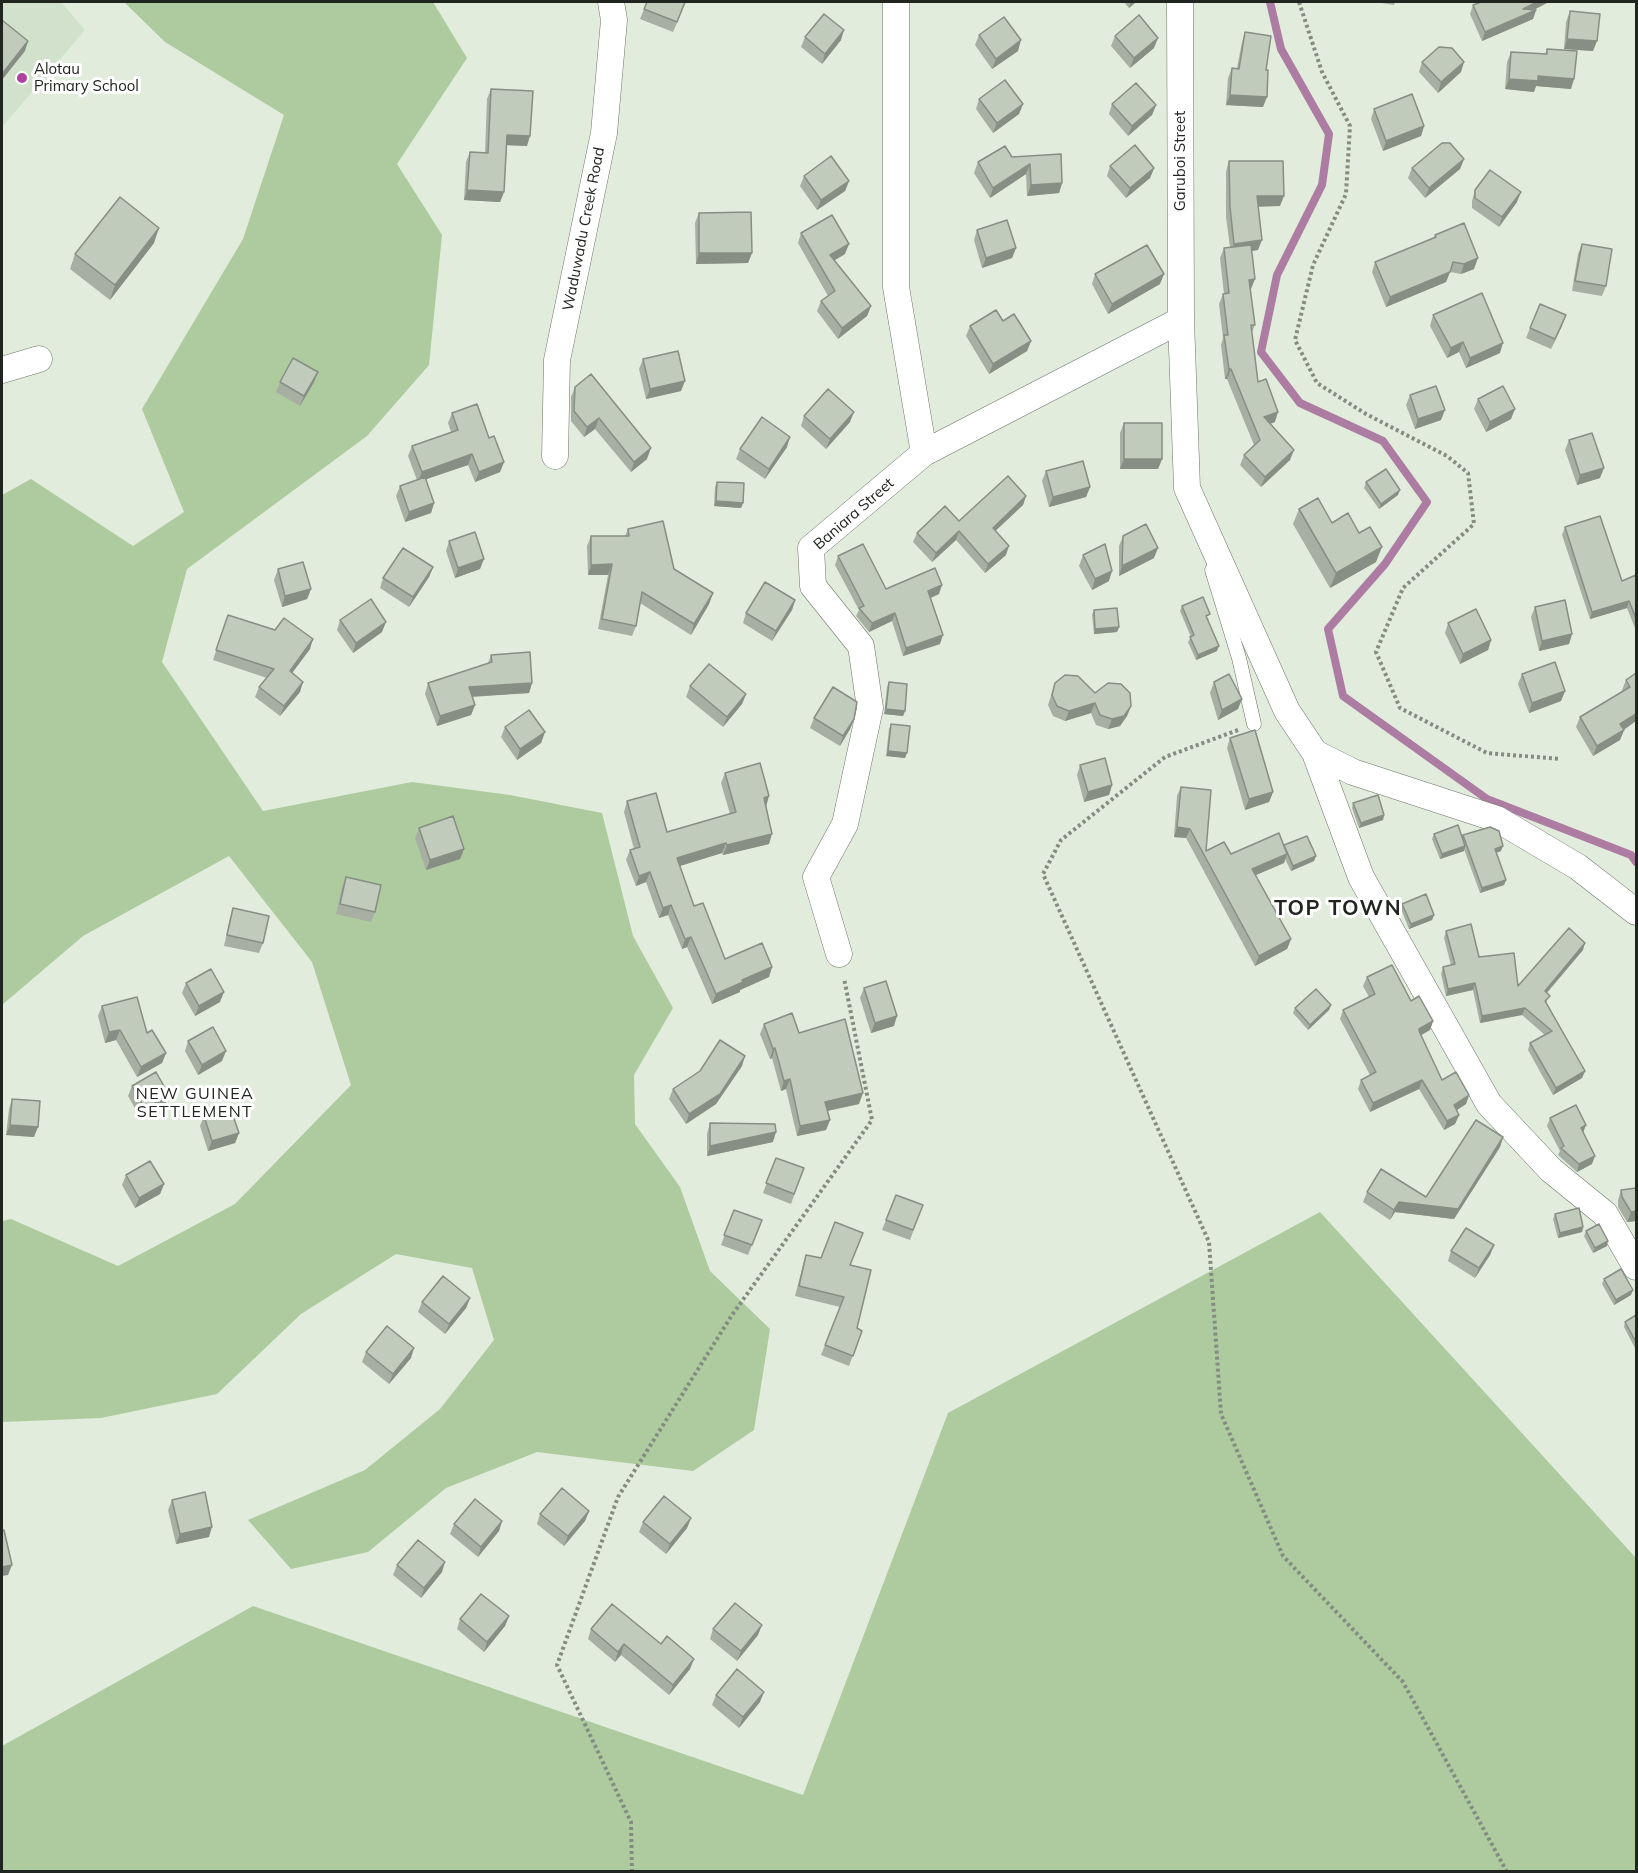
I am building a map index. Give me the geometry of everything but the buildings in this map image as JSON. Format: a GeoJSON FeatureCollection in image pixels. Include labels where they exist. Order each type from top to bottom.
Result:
{"type":"FeatureCollection","features":[{"type":"Feature","properties":{"kind":"street","name":"Waduwadu Creek Road"},"geometry":{"type":"LineString","coordinates":[[555,456],[557,360],[604,133],[614,20],[611,2]]}},
{"type":"Feature","properties":{"kind":"street"},"geometry":{"type":"LineString","coordinates":[[896,2],[896,287],[924,453]]}},
{"type":"Feature","properties":{"kind":"street","name":"Garuboi Street"},"geometry":{"type":"LineString","coordinates":[[1180,2],[1181,320],[1187,488]]}},
{"type":"Feature","properties":{"kind":"street","name":"Baniara Street"},"geometry":{"type":"LineString","coordinates":[[839,954],[816,877],[845,824],[870,708],[861,646],[813,586],[811,548],[924,453],[1181,320]]}},
{"type":"Feature","properties":{"kind":"street"},"geometry":{"type":"LineString","coordinates":[[2,370],[39,359]]}},
{"type":"Feature","properties":{"kind":"street"},"geometry":{"type":"LineString","coordinates":[[1187,488],[1287,711],[1315,753],[1361,877],[1489,1104],[1551,1170],[1605,1214],[1636,1267]]}},
{"type":"Feature","properties":{"kind":"street"},"geometry":{"type":"LineString","coordinates":[[1315,753],[1353,772],[1497,819],[1578,867],[1636,912]]}},
{"type":"Feature","properties":{"kind":"lane"},"geometry":{"type":"LineString","coordinates":[[1187,488],[1239,658],[1254,724]]}},
{"type":"Feature","properties":{"kind":"path"},"geometry":{"type":"LineString","coordinates":[[1299,2],[1322,72],[1350,126],[1346,195],[1313,265],[1295,340],[1317,383],[1366,414],[1447,456],[1468,473],[1474,524],[1403,588],[1376,652],[1400,708],[1487,753],[1560,759]]}},
{"type":"Feature","properties":{"kind":"path"},"geometry":{"type":"LineString","coordinates":[[1254,724],[1165,757],[1061,840],[1043,874],[1209,1242],[1221,1414],[1283,1556],[1402,1683],[1507,1872]]}},
{"type":"Feature","properties":{"kind":"path"},"geometry":{"type":"LineString","coordinates":[[632,1872],[631,1822],[557,1665],[618,1497],[732,1316],[872,1120],[839,954]]}},
{"type":"Feature","properties":{"kind":"shaded area","name":"Alotau Primary School"},"geometry":{"type":"Polygon","coordinates":[[[2,2],[61,2],[85,30],[2,127],[2,2]]]}},
{"type":"Feature","properties":{"kind":"green space"},"geometry":{"type":"Polygon","coordinates":[[[124,2],[433,2],[467,58],[397,164],[442,235],[429,365],[367,436],[187,569],[162,662],[263,811],[412,782],[510,795],[602,813],[633,936],[673,1008],[634,1075],[635,1124],[680,1187],[710,1271],[770,1329],[754,1430],[693,1471],[537,1452],[446,1488],[368,1552],[291,1569],[248,1520],[365,1470],[440,1409],[494,1340],[472,1268],[396,1254],[301,1314],[217,1394],[101,1418],[2,1422],[2,1221],[11,1219],[118,1266],[235,1204],[351,1085],[312,962],[229,856],[83,936],[2,1005],[2,495],[31,479],[133,546],[184,512],[142,409],[243,239],[284,115],[165,42],[124,2]]]}},
{"type":"Feature","properties":{"kind":"green space"},"geometry":{"type":"Polygon","coordinates":[[[1320,1212],[1636,1558],[1636,1871],[2,1871],[2,1746],[253,1606],[803,1795],[948,1413],[1320,1212]]]}},
{"type":"Feature","properties":{"kind":"waterway"},"geometry":{"type":"LineString","coordinates":[[1270,2],[1281,49],[1329,134],[1322,185],[1277,275],[1261,352],[1300,403],[1383,441],[1427,502],[1385,564],[1328,629],[1343,696],[1487,799],[1631,855],[1636,862]]}},
{"type":"Feature","properties":{"kind":"place","name":"Alotau Primary School"},"geometry":{"type":"Point","coordinates":[22,78]}},
{"type":"Feature","properties":{"kind":"district","name":"TOP TOWN"},"geometry":{"type":"Point","coordinates":[1338,909]}},
{"type":"Feature","properties":{"kind":"district","name":"NEW GUINEA SETTLEMENT"},"geometry":{"type":"Point","coordinates":[195,1103]}}]}
